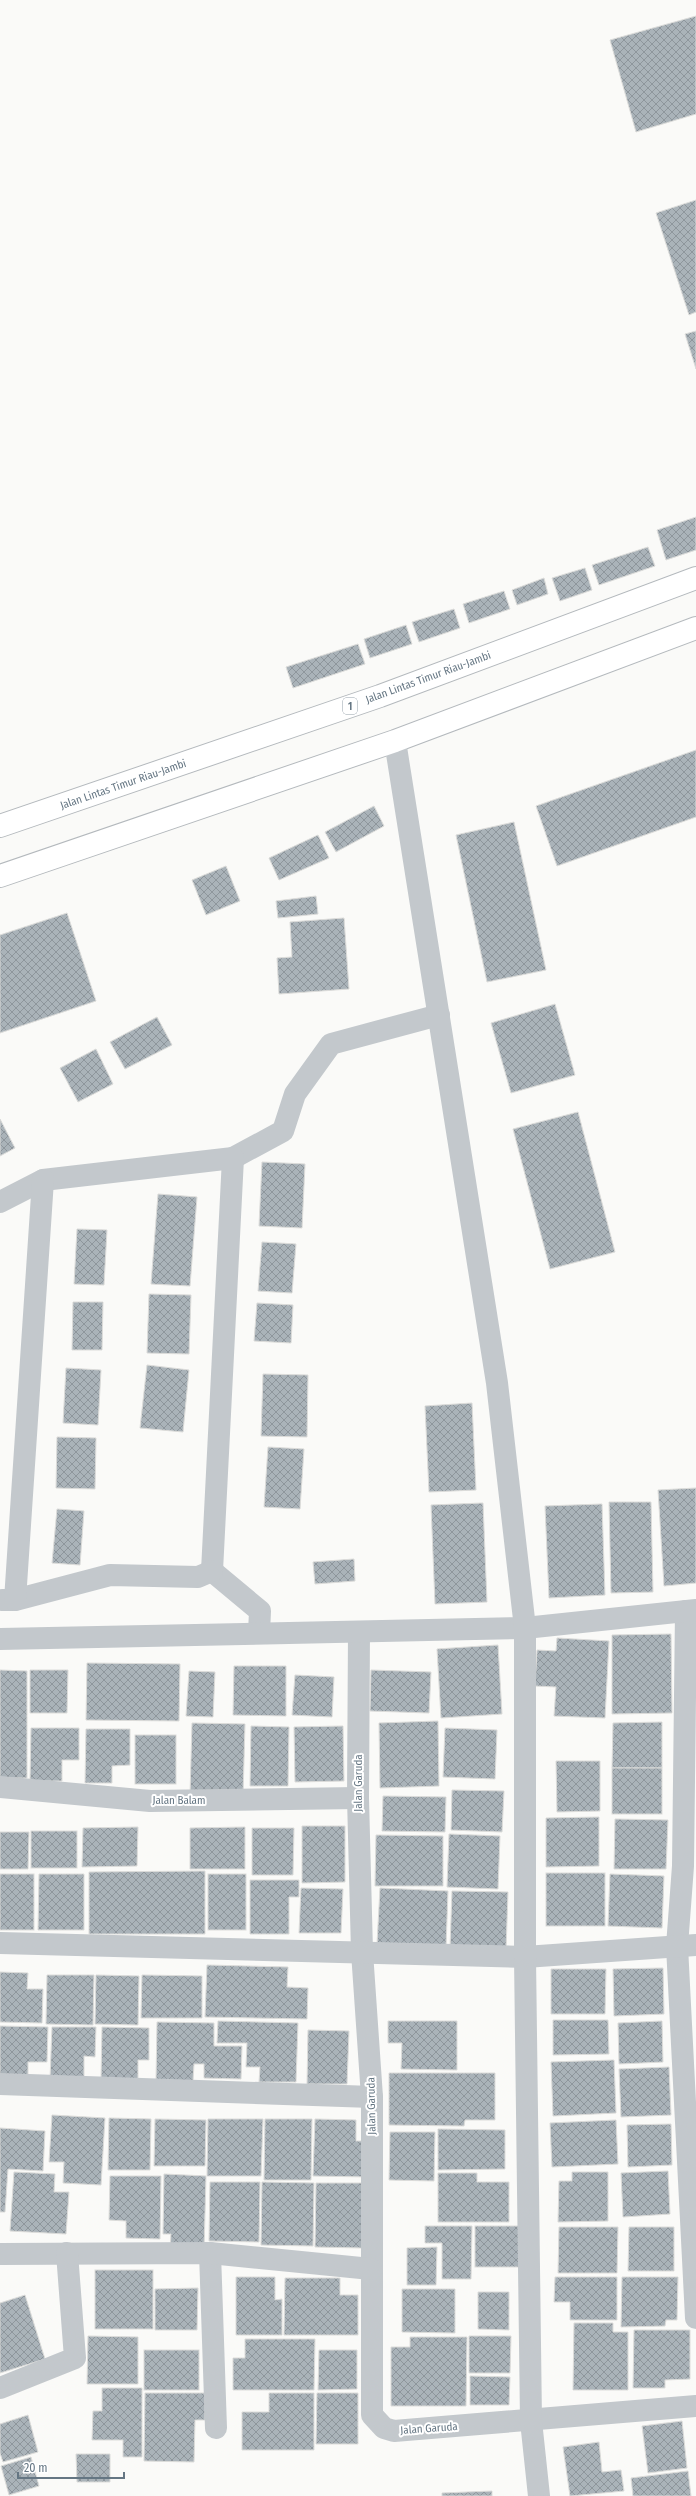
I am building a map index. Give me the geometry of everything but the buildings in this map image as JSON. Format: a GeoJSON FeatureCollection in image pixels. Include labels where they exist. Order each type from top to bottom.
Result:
{"type":"FeatureCollection","features":[{"type":"Feature","properties":{"kind":"highway","name":"Jalan Lintas Timur Riau-Jambi"},"geometry":{"type":"LineString","coordinates":[[0,826],[380,696],[696,578]]}},
{"type":"Feature","properties":{"kind":"highway"},"geometry":{"type":"LineString","coordinates":[[0,876],[395,741],[696,628]]}},
{"type":"Feature","properties":{"kind":"street"},"geometry":{"type":"LineString","coordinates":[[395,741],[497,1383],[525,1628],[525,1957],[531,2420],[539,2496]]}},
{"type":"Feature","properties":{"kind":"street"},"geometry":{"type":"LineString","coordinates":[[0,1202],[44,1180],[233,1158],[283,1131],[295,1094],[330,1044],[439,1015]]}},
{"type":"Feature","properties":{"kind":"street"},"geometry":{"type":"LineString","coordinates":[[212,1571],[233,1158]]}},
{"type":"Feature","properties":{"kind":"street"},"geometry":{"type":"LineString","coordinates":[[44,1180],[8,1600],[110,1575],[198,1577],[212,1571]]}},
{"type":"Feature","properties":{"kind":"street"},"geometry":{"type":"LineString","coordinates":[[212,1571],[260,1611],[259,1633]]}},
{"type":"Feature","properties":{"kind":"street"},"geometry":{"type":"LineString","coordinates":[[0,1640],[525,1628],[691,1611],[683,1866],[687,1945],[696,2318]]}},
{"type":"Feature","properties":{"kind":"street","name":"Jalan Garuda"},"geometry":{"type":"LineString","coordinates":[[359,1632],[358,1798],[362,1952],[372,2097],[372,2415],[384,2428],[394,2431],[696,2406]]}},
{"type":"Feature","properties":{"kind":"street","name":"Jalan Balam"},"geometry":{"type":"LineString","coordinates":[[0,1787],[150,1801],[358,1798]]}},
{"type":"Feature","properties":{"kind":"street"},"geometry":{"type":"LineString","coordinates":[[0,1943],[525,1957],[687,1945]]}},
{"type":"Feature","properties":{"kind":"street"},"geometry":{"type":"LineString","coordinates":[[0,2084],[372,2097]]}},
{"type":"Feature","properties":{"kind":"street"},"geometry":{"type":"LineString","coordinates":[[0,2254],[210,2254],[371,2268]]}},
{"type":"Feature","properties":{"kind":"street"},"geometry":{"type":"LineString","coordinates":[[0,2388],[75,2358],[67,2254]]}},
{"type":"Feature","properties":{"kind":"street"},"geometry":{"type":"LineString","coordinates":[[210,2254],[216,2428]]}}]}
